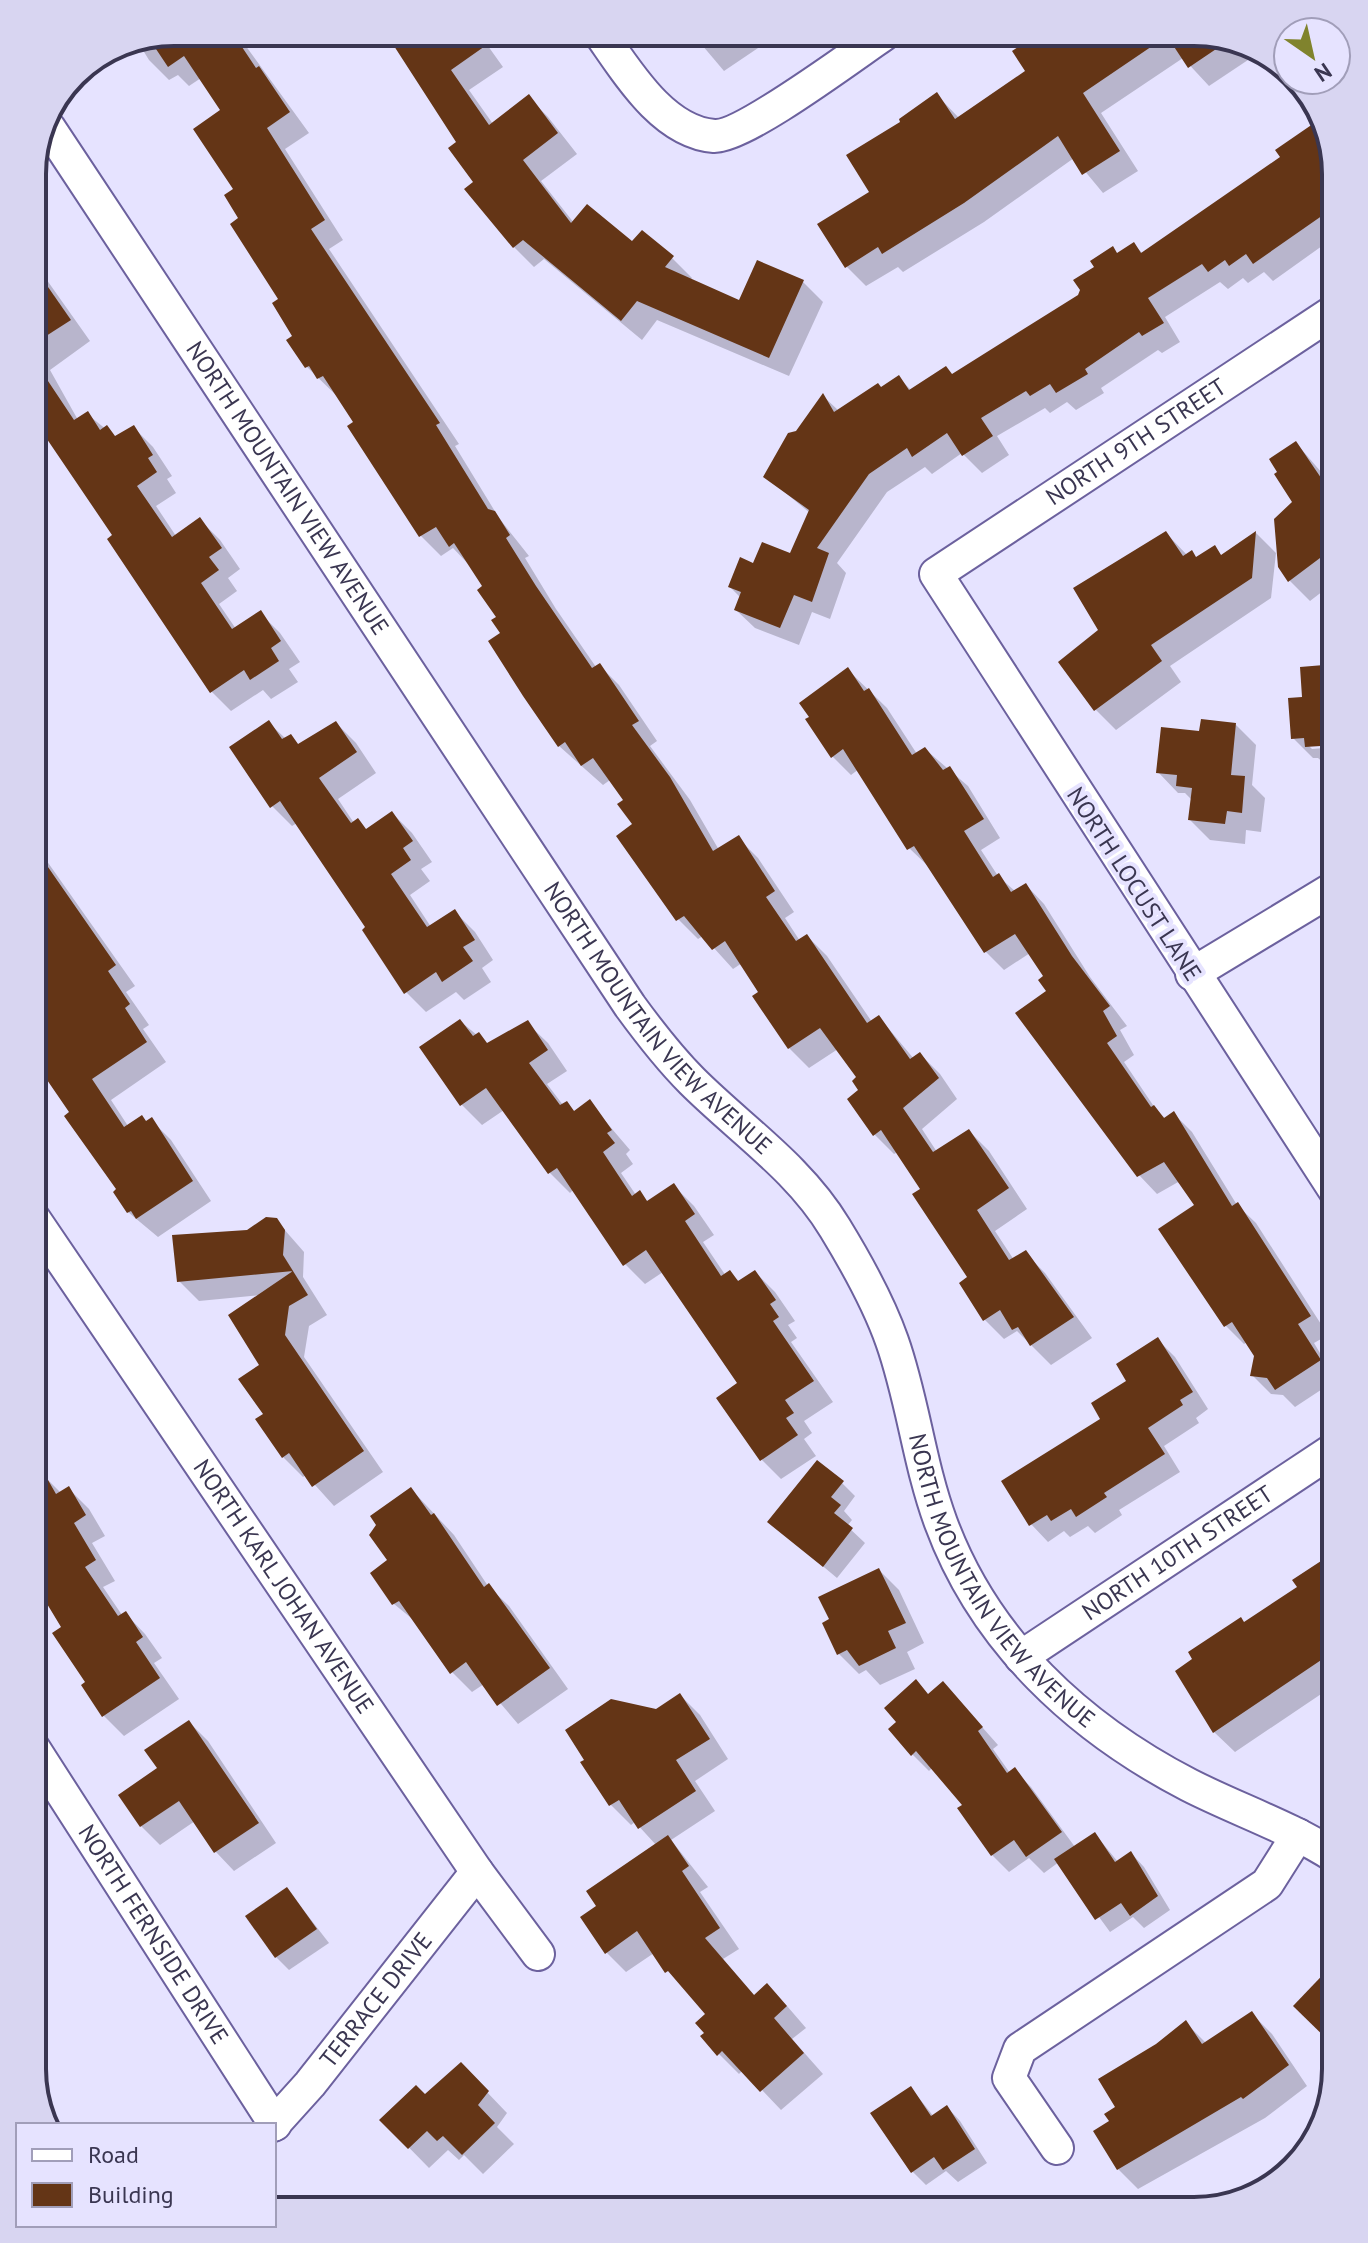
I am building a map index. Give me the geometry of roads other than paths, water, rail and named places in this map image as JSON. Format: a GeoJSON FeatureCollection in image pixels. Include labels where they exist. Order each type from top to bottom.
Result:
{"type":"FeatureCollection","features":[{"type":"Feature","properties":{"kind":"street"},"geometry":{"type":"LineString","coordinates":[[610,46],[664,112],[676,122],[715,136],[730,133],[865,46]]}},
{"type":"Feature","properties":{"kind":"street","name":"NORTH MOUNTAIN VIEW AVENUE"},"geometry":{"type":"LineString","coordinates":[[53,134],[630,1006],[692,1081],[794,1175],[832,1224],[869,1285],[893,1343],[926,1478],[942,1525],[967,1578],[1021,1657],[1057,1696],[1102,1734],[1189,1785],[1322,1849]]}},
{"type":"Feature","properties":{"kind":"street","name":"NORTH 9TH STREET"},"geometry":{"type":"LineString","coordinates":[[936,574],[1322,319]]}},
{"type":"Feature","properties":{"kind":"street","name":"NORTH LOCUST LANE"},"geometry":{"type":"LineString","coordinates":[[936,574],[1322,1171]]}},
{"type":"Feature","properties":{"kind":"street"},"geometry":{"type":"LineString","coordinates":[[1192,974],[1322,895]]}},
{"type":"Feature","properties":{"kind":"street","name":"NORTH KARL JOHAN AVENUE"},"geometry":{"type":"LineString","coordinates":[[46,1237],[477,1872],[538,1954]]}},
{"type":"Feature","properties":{"kind":"street","name":"NORTH 10TH STREET"},"geometry":{"type":"LineString","coordinates":[[1021,1657],[1322,1457]]}},
{"type":"Feature","properties":{"kind":"street","name":"NORTH FERNSIDE DRIVE"},"geometry":{"type":"LineString","coordinates":[[46,1768],[273,2123]]}},
{"type":"Feature","properties":{"kind":"street"},"geometry":{"type":"LineString","coordinates":[[1057,2148],[1009,2078],[1020,2049],[1267,1884],[1298,1835]]}},
{"type":"Feature","properties":{"kind":"street","name":"TERRACE DRIVE"},"geometry":{"type":"LineString","coordinates":[[275,2123],[310,2084],[477,1872]]}}]}
